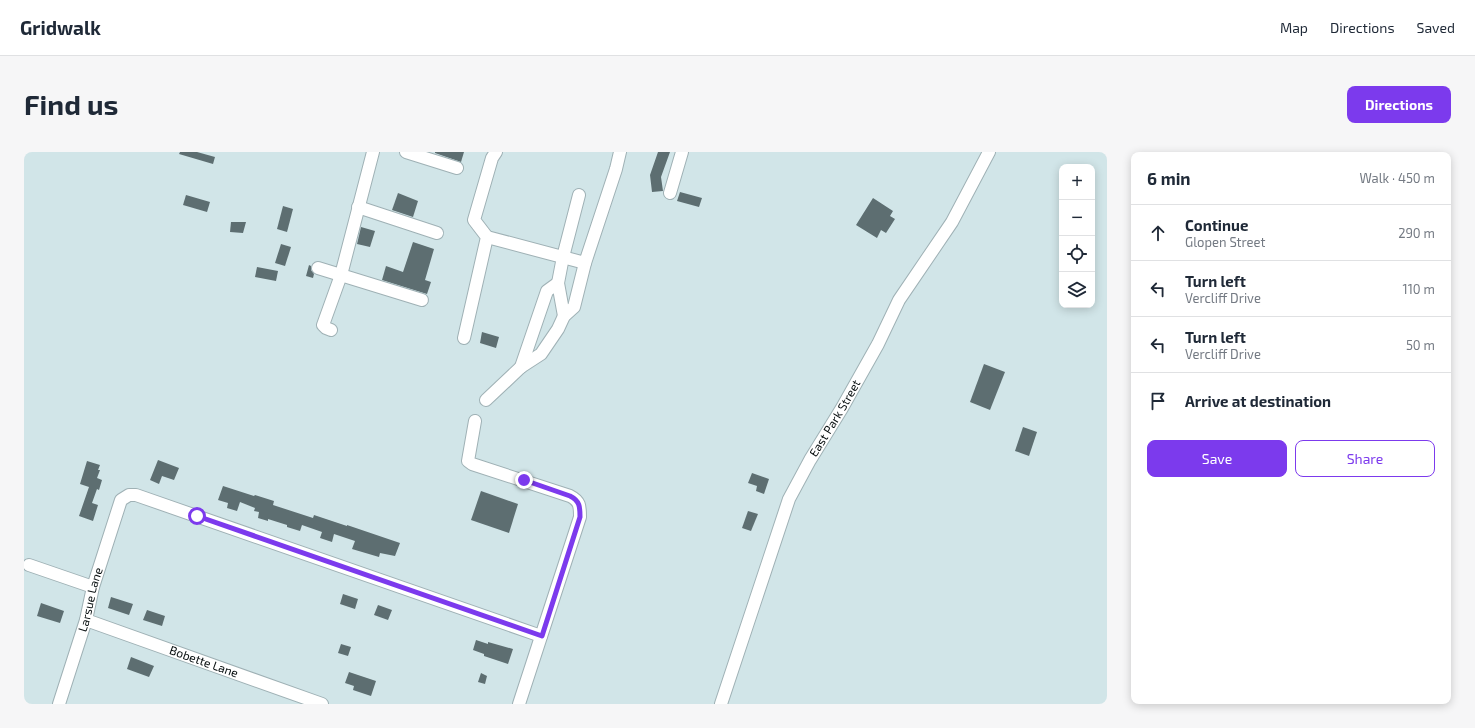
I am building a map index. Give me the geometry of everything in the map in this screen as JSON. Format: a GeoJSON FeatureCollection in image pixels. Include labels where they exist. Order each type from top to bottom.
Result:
{"type":"FeatureCollection","features":[{"type":"Feature","properties":{"kind":"street"},"geometry":{"type":"LineString","coordinates":[[331,330],[323,325],[341,275],[358,207],[374,152]]}},
{"type":"Feature","properties":{"kind":"street"},"geometry":{"type":"LineString","coordinates":[[406,152],[457,168]]}},
{"type":"Feature","properties":{"kind":"street"},"geometry":{"type":"LineString","coordinates":[[496,152],[483,187],[474,220],[487,237],[585,263]]}},
{"type":"Feature","properties":{"kind":"street"},"geometry":{"type":"LineString","coordinates":[[486,400],[521,367],[541,354],[564,316],[574,307],[585,263],[616,169],[620,152]]}},
{"type":"Feature","properties":{"kind":"street"},"geometry":{"type":"LineString","coordinates":[[670,193],[682,152]]}},
{"type":"Feature","properties":{"kind":"street","name":"East Park Street"},"geometry":{"type":"LineString","coordinates":[[721,704],[789,499],[810,460],[864,370],[899,300],[952,222],[989,152]]}},
{"type":"Feature","properties":{"kind":"street"},"geometry":{"type":"LineString","coordinates":[[564,316],[558,283],[563,257],[580,195]]}},
{"type":"Feature","properties":{"kind":"street"},"geometry":{"type":"LineString","coordinates":[[358,207],[437,233]]}},
{"type":"Feature","properties":{"kind":"street"},"geometry":{"type":"LineString","coordinates":[[464,338],[487,237]]}},
{"type":"Feature","properties":{"kind":"street"},"geometry":{"type":"LineString","coordinates":[[318,268],[422,300]]}},
{"type":"Feature","properties":{"kind":"street"},"geometry":{"type":"LineString","coordinates":[[521,367],[547,291],[558,283]]}},
{"type":"Feature","properties":{"kind":"street"},"geometry":{"type":"LineString","coordinates":[[475,421],[468,461],[472,464],[570,496],[577,499],[580,508],[580,517],[519,704]]}},
{"type":"Feature","properties":{"kind":"street","name":"Larsue Lane"},"geometry":{"type":"LineString","coordinates":[[58,704],[86,620],[93,587],[121,500],[129,495],[136,495],[542,636]]}},
{"type":"Feature","properties":{"kind":"street"},"geometry":{"type":"LineString","coordinates":[[29,565],[93,587]]}},
{"type":"Feature","properties":{"kind":"street","name":"Bobette Lane"},"geometry":{"type":"LineString","coordinates":[[86,620],[322,704]]}},
{"type":"Feature","properties":{"kind":"building"},"geometry":{"type":"Polygon","coordinates":[[[180,152],[197,152],[215,157],[213,164],[179,154],[180,152]]]}},
{"type":"Feature","properties":{"kind":"building"},"geometry":{"type":"Polygon","coordinates":[[[435,152],[464,152],[461,162],[435,152]]]}},
{"type":"Feature","properties":{"kind":"building"},"geometry":{"type":"Polygon","coordinates":[[[658,152],[670,152],[661,177],[663,191],[652,192],[650,175],[658,152]]]}},
{"type":"Feature","properties":{"kind":"building"},"geometry":{"type":"Polygon","coordinates":[[[680,192],[702,198],[699,207],[677,201],[680,192]]]}},
{"type":"Feature","properties":{"kind":"building"},"geometry":{"type":"Polygon","coordinates":[[[398,193],[418,201],[413,217],[392,210],[398,193]]]}},
{"type":"Feature","properties":{"kind":"building"},"geometry":{"type":"Polygon","coordinates":[[[186,195],[210,202],[207,212],[183,205],[186,195]]]}},
{"type":"Feature","properties":{"kind":"building"},"geometry":{"type":"Polygon","coordinates":[[[873,198],[893,211],[890,216],[895,219],[886,233],[881,230],[877,238],[856,225],[873,198]]]}},
{"type":"Feature","properties":{"kind":"building"},"geometry":{"type":"Polygon","coordinates":[[[283,206],[293,209],[287,232],[277,229],[283,206]]]}},
{"type":"Feature","properties":{"kind":"building"},"geometry":{"type":"Polygon","coordinates":[[[231,222],[246,222],[243,233],[230,232],[231,222]]]}},
{"type":"Feature","properties":{"kind":"building"},"geometry":{"type":"Polygon","coordinates":[[[361,227],[375,231],[370,247],[357,244],[361,227]]]}},
{"type":"Feature","properties":{"kind":"building"},"geometry":{"type":"Polygon","coordinates":[[[413,242],[434,249],[425,280],[431,282],[427,294],[382,280],[386,266],[403,272],[413,242]]]}},
{"type":"Feature","properties":{"kind":"building"},"geometry":{"type":"Polygon","coordinates":[[[281,244],[291,247],[285,266],[275,263],[281,244]]]}},
{"type":"Feature","properties":{"kind":"building"},"geometry":{"type":"Polygon","coordinates":[[[309,265],[311,266],[311,270],[314,274],[313,278],[306,276],[309,265]]]}},
{"type":"Feature","properties":{"kind":"building"},"geometry":{"type":"Polygon","coordinates":[[[257,267],[278,271],[276,281],[255,277],[257,267]]]}},
{"type":"Feature","properties":{"kind":"building"},"geometry":{"type":"Polygon","coordinates":[[[482,332],[499,337],[496,348],[480,343],[482,332]]]}},
{"type":"Feature","properties":{"kind":"building"},"geometry":{"type":"Polygon","coordinates":[[[984,364],[1005,372],[990,410],[970,402],[984,364]]]}},
{"type":"Feature","properties":{"kind":"building"},"geometry":{"type":"Polygon","coordinates":[[[1023,427],[1037,432],[1029,456],[1015,451],[1023,427]]]}},
{"type":"Feature","properties":{"kind":"building"},"geometry":{"type":"Polygon","coordinates":[[[158,460],[179,468],[174,480],[162,476],[159,484],[150,480],[158,460]]]}},
{"type":"Feature","properties":{"kind":"building"},"geometry":{"type":"Polygon","coordinates":[[[87,461],[100,465],[97,478],[102,480],[99,490],[97,489],[92,503],[98,505],[93,521],[79,516],[89,487],[80,484],[87,461]]]}},
{"type":"Feature","properties":{"kind":"building"},"geometry":{"type":"Polygon","coordinates":[[[752,473],[769,479],[764,494],[756,491],[757,486],[748,483],[752,473]]]}},
{"type":"Feature","properties":{"kind":"building"},"geometry":{"type":"Polygon","coordinates":[[[223,486],[274,501],[273,505],[313,518],[314,515],[400,543],[395,556],[380,553],[379,557],[352,549],[355,541],[334,534],[332,542],[320,538],[322,532],[302,525],[300,531],[268,519],[268,521],[258,518],[259,512],[254,511],[255,508],[240,502],[237,511],[227,508],[228,503],[218,500],[223,486]]]}},
{"type":"Feature","properties":{"kind":"building"},"geometry":{"type":"Polygon","coordinates":[[[481,491],[518,504],[509,533],[471,520],[481,491]]]}},
{"type":"Feature","properties":{"kind":"building"},"geometry":{"type":"Polygon","coordinates":[[[748,511],[758,514],[751,531],[742,528],[748,511]]]}},
{"type":"Feature","properties":{"kind":"building"},"geometry":{"type":"Polygon","coordinates":[[[343,594],[358,599],[355,609],[340,604],[343,594]]]}},
{"type":"Feature","properties":{"kind":"building"},"geometry":{"type":"Polygon","coordinates":[[[111,597],[133,604],[129,615],[108,608],[111,597]]]}},
{"type":"Feature","properties":{"kind":"building"},"geometry":{"type":"Polygon","coordinates":[[[41,603],[64,611],[60,623],[37,616],[41,603]]]}},
{"type":"Feature","properties":{"kind":"building"},"geometry":{"type":"Polygon","coordinates":[[[378,605],[392,610],[388,620],[374,615],[378,605]]]}},
{"type":"Feature","properties":{"kind":"building"},"geometry":{"type":"Polygon","coordinates":[[[147,610],[165,616],[162,626],[143,620],[147,610]]]}},
{"type":"Feature","properties":{"kind":"building"},"geometry":{"type":"Polygon","coordinates":[[[476,640],[513,649],[508,664],[484,656],[484,654],[473,650],[476,640]]]}},
{"type":"Feature","properties":{"kind":"building"},"geometry":{"type":"Polygon","coordinates":[[[341,644],[351,647],[348,656],[338,653],[341,644]]]}},
{"type":"Feature","properties":{"kind":"building"},"geometry":{"type":"Polygon","coordinates":[[[131,657],[154,666],[149,677],[127,669],[131,657]]]}},
{"type":"Feature","properties":{"kind":"building"},"geometry":{"type":"Polygon","coordinates":[[[349,672],[376,681],[371,696],[353,690],[354,686],[345,683],[349,672]]]}},
{"type":"Feature","properties":{"kind":"building"},"geometry":{"type":"Polygon","coordinates":[[[481,673],[487,676],[485,684],[478,682],[481,673]]]}},
{"type":"Feature","properties":{"kind":"route"},"geometry":{"type":"LineString","coordinates":[[197,516],[542,636],[580,517],[580,508],[577,499],[524,480]]}}]}
